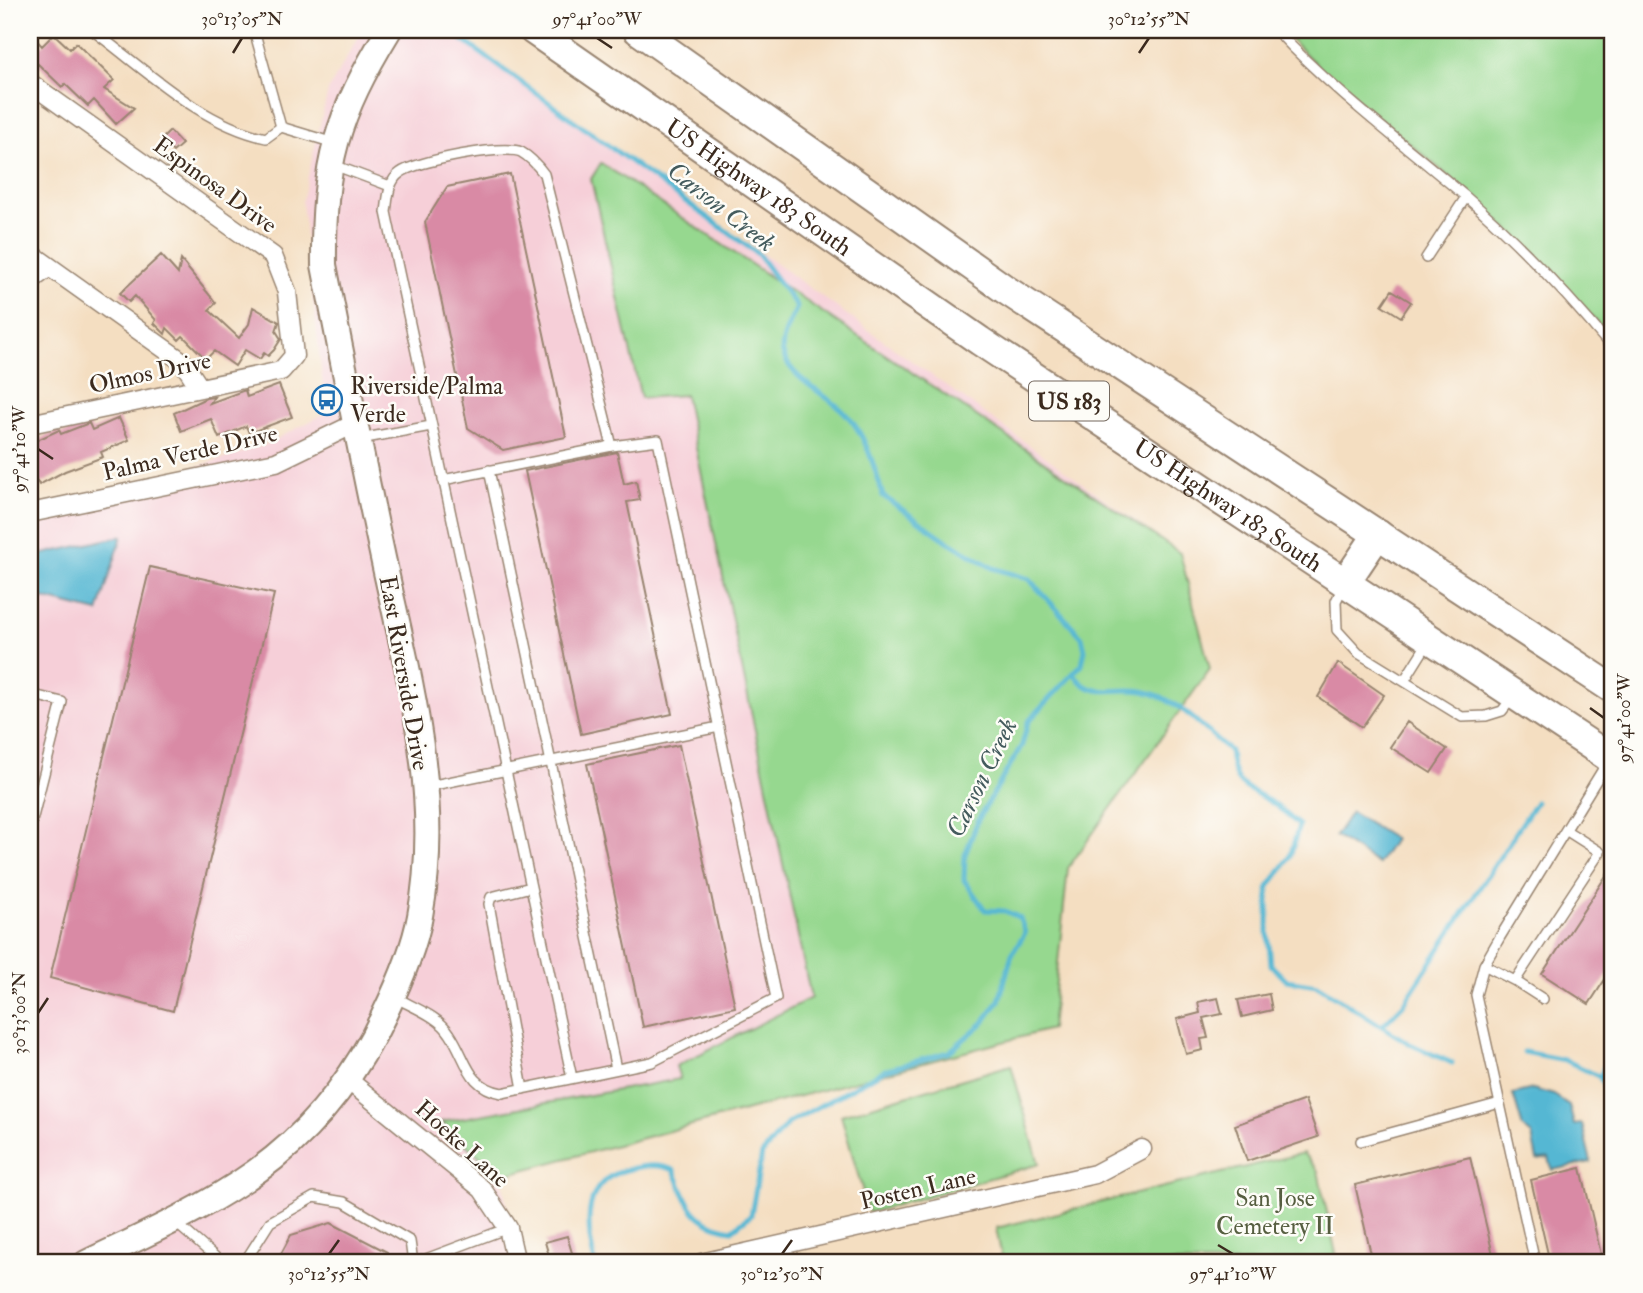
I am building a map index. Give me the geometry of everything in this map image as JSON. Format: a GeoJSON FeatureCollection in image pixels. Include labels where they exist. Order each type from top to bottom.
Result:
{"type":"FeatureCollection","features":[{"type":"Feature","properties":{"kind":"highway","name":"US Highway 183 South"},"geometry":{"type":"LineString","coordinates":[[533,30],[979,341],[1612,760]]}},
{"type":"Feature","properties":{"kind":"highway","name":"US 183"},"geometry":{"type":"LineString","coordinates":[[638,30],[1006,290],[1613,689]]}},
{"type":"Feature","properties":{"kind":"highway"},"geometry":{"type":"LineString","coordinates":[[1345,583],[1378,534]]}},
{"type":"Feature","properties":{"kind":"main road","name":"East Riverside Drive"},"geometry":{"type":"LineString","coordinates":[[86,1263],[173,1221],[244,1180],[275,1157],[309,1125],[348,1080],[393,996],[420,918],[427,863],[425,786],[420,734],[356,432],[324,265],[324,209],[332,153],[362,75],[389,30]]}},
{"type":"Feature","properties":{"kind":"street","name":"Espinosa Drive"},"geometry":{"type":"LineString","coordinates":[[30,83],[273,256],[287,292],[294,356],[281,371]]}},
{"type":"Feature","properties":{"kind":"street"},"geometry":{"type":"LineString","coordinates":[[30,253],[183,362],[200,388]]}},
{"type":"Feature","properties":{"kind":"street"},"geometry":{"type":"LineString","coordinates":[[30,281],[49,267]]}},
{"type":"Feature","properties":{"kind":"street","name":"Olmos Drive"},"geometry":{"type":"LineString","coordinates":[[30,424],[281,371]]}},
{"type":"Feature","properties":{"kind":"street","name":"Palma Verde Drive"},"geometry":{"type":"LineString","coordinates":[[30,513],[276,462],[356,432]]}},
{"type":"Feature","properties":{"kind":"street","name":"Hoeke Lane"},"geometry":{"type":"LineString","coordinates":[[348,1080],[482,1189],[508,1228],[516,1263]]}},
{"type":"Feature","properties":{"kind":"street","name":"Posten Lane"},"geometry":{"type":"LineString","coordinates":[[701,1263],[1095,1174],[1142,1149]]}},
{"type":"Feature","properties":{"kind":"lane"},"geometry":{"type":"LineString","coordinates":[[92,30],[207,116],[230,127],[266,138],[281,128]]}},
{"type":"Feature","properties":{"kind":"lane"},"geometry":{"type":"LineString","coordinates":[[254,30],[281,128],[390,186]]}},
{"type":"Feature","properties":{"kind":"lane"},"geometry":{"type":"LineString","coordinates":[[1276,30],[1358,109],[1466,197],[1579,308],[1613,349]]}},
{"type":"Feature","properties":{"kind":"lane"},"geometry":{"type":"LineString","coordinates":[[572,1078],[386,212],[390,186],[400,173],[425,164],[504,148],[520,152],[544,174],[612,446]]}},
{"type":"Feature","properties":{"kind":"lane"},"geometry":{"type":"LineString","coordinates":[[1426,258],[1466,197]]}},
{"type":"Feature","properties":{"kind":"lane"},"geometry":{"type":"LineString","coordinates":[[356,432],[431,426]]}},
{"type":"Feature","properties":{"kind":"lane"},"geometry":{"type":"LineString","coordinates":[[393,996],[440,1023],[450,1033],[474,1081],[488,1091],[502,1093],[652,1062],[776,998],[658,440],[612,446],[443,480]]}},
{"type":"Feature","properties":{"kind":"lane"},"geometry":{"type":"LineString","coordinates":[[489,470],[616,1069]]}},
{"type":"Feature","properties":{"kind":"lane"},"geometry":{"type":"LineString","coordinates":[[1345,583],[1336,601],[1337,629],[1358,653],[1462,717],[1502,711],[1514,695]]}},
{"type":"Feature","properties":{"kind":"lane"},"geometry":{"type":"LineString","coordinates":[[1404,681],[1430,639]]}},
{"type":"Feature","properties":{"kind":"lane"},"geometry":{"type":"LineString","coordinates":[[30,694],[62,702],[30,829]]}},
{"type":"Feature","properties":{"kind":"lane"},"geometry":{"type":"LineString","coordinates":[[425,786],[719,727]]}},
{"type":"Feature","properties":{"kind":"lane"},"geometry":{"type":"LineString","coordinates":[[1535,1263],[1476,995],[1484,965],[1612,760]]}},
{"type":"Feature","properties":{"kind":"lane"},"geometry":{"type":"LineString","coordinates":[[1515,981],[1600,852],[1567,831]]}},
{"type":"Feature","properties":{"kind":"lane"},"geometry":{"type":"LineString","coordinates":[[523,1089],[489,904],[491,897],[531,887]]}},
{"type":"Feature","properties":{"kind":"lane"},"geometry":{"type":"LineString","coordinates":[[1484,965],[1543,999]]}},
{"type":"Feature","properties":{"kind":"lane"},"geometry":{"type":"LineString","coordinates":[[1362,1140],[1500,1103]]}},
{"type":"Feature","properties":{"kind":"lane"},"geometry":{"type":"LineString","coordinates":[[244,1263],[270,1222],[314,1196],[344,1202],[410,1241],[414,1263],[508,1228]]}},
{"type":"Feature","properties":{"kind":"lane"},"geometry":{"type":"LineString","coordinates":[[173,1221],[222,1263]]}},
{"type":"Feature","properties":{"kind":"shaded area"},"geometry":{"type":"Polygon","coordinates":[[[362,30],[449,30],[1180,553],[1210,669],[1068,868],[1051,1029],[501,1176],[518,1263],[30,1263],[30,520],[265,445],[326,413],[302,202],[328,91],[362,30]]]}},
{"type":"Feature","properties":{"kind":"green space"},"geometry":{"type":"Polygon","coordinates":[[[1282,30],[1613,30],[1613,341],[1490,213],[1327,74],[1282,30]]]}},
{"type":"Feature","properties":{"kind":"green space"},"geometry":{"type":"Polygon","coordinates":[[[601,163],[1180,553],[1210,669],[1068,868],[1051,1029],[501,1176],[441,1122],[680,1079],[676,1066],[811,998],[685,395],[641,398],[591,179],[601,163]]]}},
{"type":"Feature","properties":{"kind":"green space"},"geometry":{"type":"Polygon","coordinates":[[[1011,1065],[1039,1164],[869,1213],[841,1115],[1011,1065]]]}},
{"type":"Feature","properties":{"kind":"green space","name":"San Jose Cemetery II"},"geometry":{"type":"Polygon","coordinates":[[[1303,1153],[1318,1171],[1338,1263],[1003,1263],[996,1228],[1303,1153]]]}},
{"type":"Feature","properties":{"kind":"water"},"geometry":{"type":"Polygon","coordinates":[[[122,536],[98,612],[30,595],[30,557],[122,536]]]}},
{"type":"Feature","properties":{"kind":"water"},"geometry":{"type":"Polygon","coordinates":[[[1351,812],[1394,839],[1378,864],[1335,836],[1351,812]]]}},
{"type":"Feature","properties":{"kind":"water"},"geometry":{"type":"Polygon","coordinates":[[[1533,1089],[1554,1095],[1569,1105],[1574,1125],[1582,1124],[1591,1162],[1552,1170],[1549,1158],[1537,1160],[1532,1135],[1523,1128],[1513,1094],[1533,1089]]]}},
{"type":"Feature","properties":{"kind":"building"},"geometry":{"type":"Polygon","coordinates":[[[30,33],[42,46],[54,34],[70,49],[76,43],[114,80],[104,89],[134,108],[116,124],[94,100],[88,106],[65,84],[62,87],[38,64],[30,72],[30,33]]]}},
{"type":"Feature","properties":{"kind":"building"},"geometry":{"type":"Polygon","coordinates":[[[170,131],[182,144],[173,152],[161,140],[170,131]]]}},
{"type":"Feature","properties":{"kind":"building"},"geometry":{"type":"Polygon","coordinates":[[[510,174],[566,437],[503,450],[468,428],[425,222],[447,187],[510,174]]]}},
{"type":"Feature","properties":{"kind":"building"},"geometry":{"type":"Polygon","coordinates":[[[161,255],[178,274],[181,260],[216,303],[209,310],[239,338],[249,324],[253,307],[279,322],[276,331],[281,339],[274,350],[268,356],[264,353],[260,359],[245,350],[235,366],[214,351],[206,359],[183,336],[179,340],[167,328],[165,334],[135,296],[129,302],[120,293],[161,255]]]}},
{"type":"Feature","properties":{"kind":"building"},"geometry":{"type":"Polygon","coordinates":[[[1392,290],[1411,302],[1401,317],[1382,305],[1392,290]]]}},
{"type":"Feature","properties":{"kind":"building"},"geometry":{"type":"Polygon","coordinates":[[[279,385],[292,417],[249,433],[246,426],[219,438],[211,419],[181,431],[174,413],[206,398],[214,397],[210,403],[245,390],[247,397],[279,385]]]}},
{"type":"Feature","properties":{"kind":"building"},"geometry":{"type":"Polygon","coordinates":[[[119,418],[129,440],[101,452],[103,457],[65,471],[39,485],[35,478],[35,441],[59,430],[61,434],[89,423],[92,430],[119,418]]]}},
{"type":"Feature","properties":{"kind":"building"},"geometry":{"type":"Polygon","coordinates":[[[617,452],[624,484],[636,481],[640,500],[627,502],[672,714],[581,734],[525,471],[617,452]]]}},
{"type":"Feature","properties":{"kind":"building"},"geometry":{"type":"Polygon","coordinates":[[[150,567],[274,594],[173,1011],[50,978],[150,567]]]}},
{"type":"Feature","properties":{"kind":"building"},"geometry":{"type":"Polygon","coordinates":[[[1338,663],[1384,695],[1362,727],[1318,697],[1338,663]]]}},
{"type":"Feature","properties":{"kind":"building"},"geometry":{"type":"Polygon","coordinates":[[[1407,722],[1447,749],[1431,773],[1390,747],[1407,722]]]}},
{"type":"Feature","properties":{"kind":"building"},"geometry":{"type":"Polygon","coordinates":[[[679,745],[735,1007],[643,1027],[587,764],[679,745]]]}},
{"type":"Feature","properties":{"kind":"building"},"geometry":{"type":"Polygon","coordinates":[[[1613,865],[1613,967],[1589,1004],[1542,974],[1613,865]]]}},
{"type":"Feature","properties":{"kind":"building"},"geometry":{"type":"Polygon","coordinates":[[[1269,994],[1272,1010],[1242,1017],[1238,1000],[1269,994]]]}},
{"type":"Feature","properties":{"kind":"building"},"geometry":{"type":"Polygon","coordinates":[[[1218,998],[1222,1014],[1203,1018],[1208,1038],[1201,1039],[1203,1050],[1186,1054],[1177,1019],[1200,1013],[1198,1002],[1218,998]]]}},
{"type":"Feature","properties":{"kind":"building"},"geometry":{"type":"Polygon","coordinates":[[[1305,1100],[1318,1137],[1247,1161],[1235,1125],[1305,1100]]]}},
{"type":"Feature","properties":{"kind":"building"},"geometry":{"type":"Polygon","coordinates":[[[1470,1157],[1495,1263],[1373,1263],[1355,1185],[1470,1157]]]}},
{"type":"Feature","properties":{"kind":"building"},"geometry":{"type":"Polygon","coordinates":[[[1581,1168],[1603,1263],[1550,1263],[1531,1180],[1581,1168]]]}},
{"type":"Feature","properties":{"kind":"building"},"geometry":{"type":"Polygon","coordinates":[[[331,1223],[387,1252],[381,1263],[276,1263],[291,1235],[331,1223]]]}},
{"type":"Feature","properties":{"kind":"building"},"geometry":{"type":"Polygon","coordinates":[[[567,1236],[575,1263],[551,1263],[545,1242],[567,1236]]]}},
{"type":"Feature","properties":{"kind":"waterway","name":"Carson Creek"},"geometry":{"type":"LineString","coordinates":[[449,30],[758,254],[797,307],[783,342],[782,348],[787,363],[801,379],[852,421],[869,452],[883,496],[946,540],[993,568],[1029,579],[1082,637],[1085,650],[1082,664],[1028,722],[1022,745],[978,820],[965,855],[964,880],[985,910],[1005,911],[1020,918],[1025,933],[1012,954],[999,1001],[984,1022],[949,1052],[885,1070],[787,1124],[762,1154],[751,1215],[732,1230],[708,1223],[700,1217],[688,1202],[674,1170],[647,1166],[614,1174],[603,1182],[591,1205],[590,1233],[595,1263]]}},
{"type":"Feature","properties":{"kind":"waterway"},"geometry":{"type":"LineString","coordinates":[[1074,674],[1081,683],[1090,688],[1108,691],[1137,690],[1171,702],[1230,751],[1234,773],[1242,784],[1276,805],[1299,825],[1290,857],[1268,888],[1271,965],[1286,980],[1317,985],[1410,1044],[1452,1063]]}},
{"type":"Feature","properties":{"kind":"waterway"},"geometry":{"type":"LineString","coordinates":[[1383,1025],[1403,1005],[1536,802]]}},
{"type":"Feature","properties":{"kind":"waterway"},"geometry":{"type":"LineString","coordinates":[[1613,1048],[1600,1077],[1604,1087],[1613,1094]]}},
{"type":"Feature","properties":{"kind":"waterway"},"geometry":{"type":"LineString","coordinates":[[1524,1052],[1565,1060],[1600,1077]]}},
{"type":"Feature","properties":{"kind":"place","name":"Riverside/Palma Verde"},"geometry":{"type":"Point","coordinates":[327,400]}}]}
